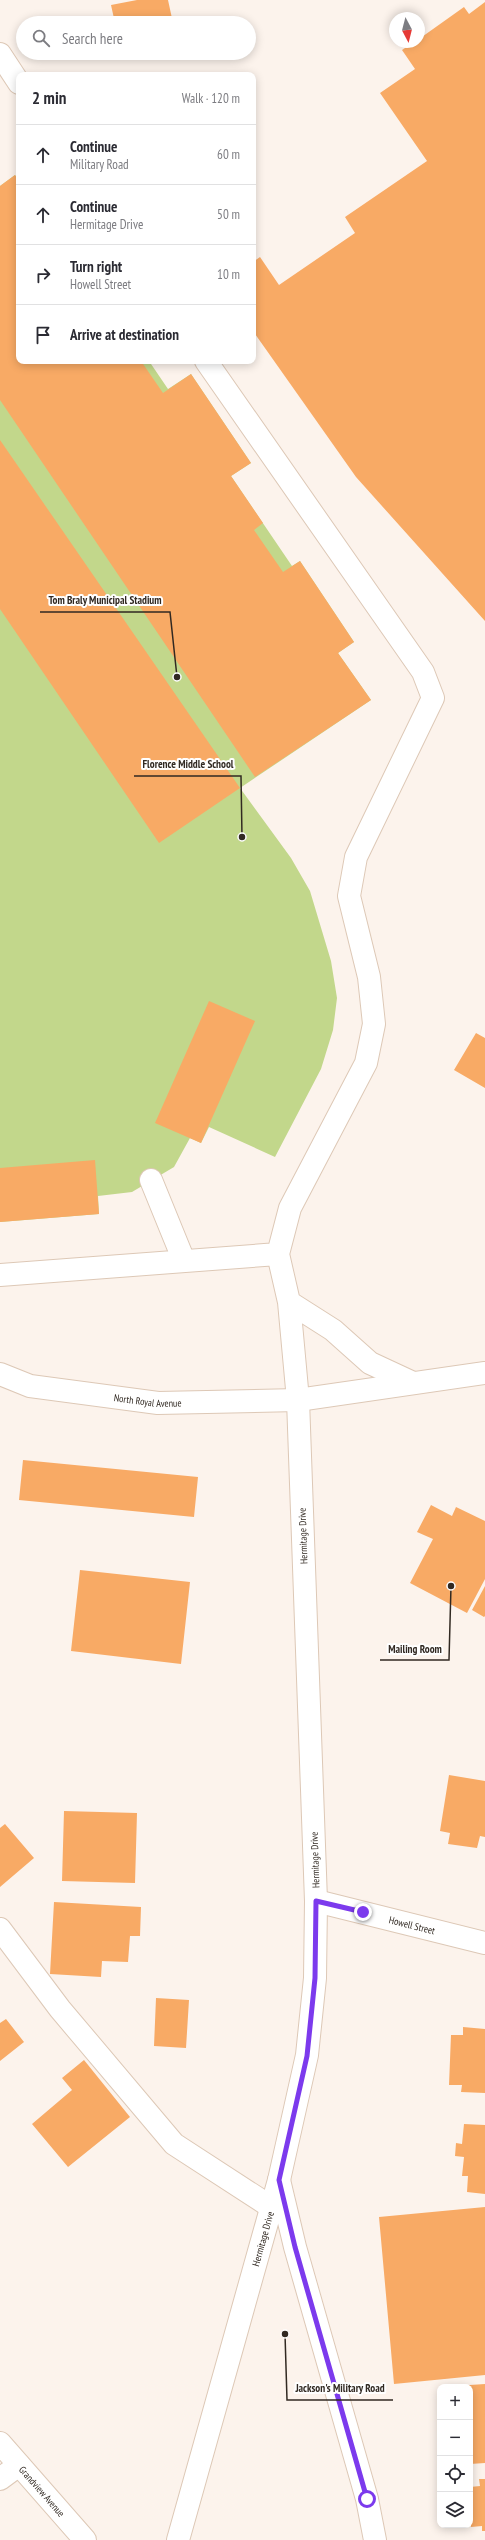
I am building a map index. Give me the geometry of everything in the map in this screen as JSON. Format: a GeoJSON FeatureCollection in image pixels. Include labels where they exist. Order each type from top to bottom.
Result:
{"type":"FeatureCollection","features":[{"type":"Feature","properties":{"kind":"street"},"geometry":{"type":"LineString","coordinates":[[0,54],[16,78]]}},
{"type":"Feature","properties":{"kind":"street"},"geometry":{"type":"LineString","coordinates":[[0,1275],[278,1254],[290,1208],[366,1063],[374,1024],[369,977],[349,896],[356,858],[433,698],[423,672],[208,364]]}},
{"type":"Feature","properties":{"kind":"street"},"geometry":{"type":"LineString","coordinates":[[151,1180],[184,1262]]}},
{"type":"Feature","properties":{"kind":"street","name":"Hermitage Drive"},"geometry":{"type":"LineString","coordinates":[[178,2540],[279,2180],[307,2056],[315,1978],[316,1901],[298,1400],[289,1302],[278,1254]]}},
{"type":"Feature","properties":{"kind":"street"},"geometry":{"type":"LineString","coordinates":[[289,1302],[333,1330],[370,1363],[413,1383]]}},
{"type":"Feature","properties":{"kind":"street"},"geometry":{"type":"LineString","coordinates":[[298,1400],[485,1373]]}},
{"type":"Feature","properties":{"kind":"street","name":"North Royal Avenue"},"geometry":{"type":"LineString","coordinates":[[0,1374],[30,1386],[158,1403],[298,1400]]}},
{"type":"Feature","properties":{"kind":"street","name":"Howell Street"},"geometry":{"type":"LineString","coordinates":[[316,1901],[485,1943]]}},
{"type":"Feature","properties":{"kind":"street"},"geometry":{"type":"LineString","coordinates":[[0,1929],[60,2009],[174,2144],[271,2207]]}},
{"type":"Feature","properties":{"kind":"street"},"geometry":{"type":"LineString","coordinates":[[279,2180],[295,2247],[367,2499],[375,2540]]}},
{"type":"Feature","properties":{"kind":"street","name":"Grandview Avenue"},"geometry":{"type":"LineString","coordinates":[[0,2443],[85,2540]]}},
{"type":"Feature","properties":{"kind":"street"},"geometry":{"type":"LineString","coordinates":[[0,2480],[19,2465]]}},
{"type":"Feature","properties":{"kind":"green space"},"geometry":{"type":"Polygon","coordinates":[[[15,175],[16,176],[16,364],[151,364],[168,389],[191,374],[251,463],[231,476],[292,566],[300,561],[354,642],[338,653],[371,700],[240,788],[291,858],[310,891],[331,961],[337,998],[333,1030],[321,1069],[275,1157],[209,1127],[201,1143],[190,1138],[174,1167],[132,1192],[98,1196],[99,1214],[0,1222],[0,186],[15,175]]]}},
{"type":"Feature","properties":{"kind":"building"},"geometry":{"type":"Polygon","coordinates":[[[137,0],[168,0],[171,16],[113,16],[111,5],[137,0]]]}},
{"type":"Feature","properties":{"kind":"building"},"geometry":{"type":"Polygon","coordinates":[[[485,2],[485,621],[356,477],[256,335],[256,260],[260,257],[279,285],[355,233],[345,217],[427,161],[380,93],[415,69],[402,50],[405,48],[425,48],[425,35],[464,7],[469,14],[485,2]]]}},
{"type":"Feature","properties":{"kind":"building"},"geometry":{"type":"Polygon","coordinates":[[[15,175],[16,176],[16,364],[143,364],[163,393],[191,374],[251,463],[231,476],[263,523],[254,530],[283,572],[300,561],[354,642],[338,653],[371,700],[255,777],[0,400],[0,186],[15,175]]]}},
{"type":"Feature","properties":{"kind":"building"},"geometry":{"type":"Polygon","coordinates":[[[0,440],[240,788],[159,843],[0,609],[0,440]]]}},
{"type":"Feature","properties":{"kind":"building"},"geometry":{"type":"Polygon","coordinates":[[[209,1001],[255,1021],[201,1143],[155,1123],[209,1001]]]}},
{"type":"Feature","properties":{"kind":"building"},"geometry":{"type":"Polygon","coordinates":[[[476,1033],[485,1038],[485,1088],[454,1070],[476,1033]]]}},
{"type":"Feature","properties":{"kind":"building"},"geometry":{"type":"Polygon","coordinates":[[[95,1160],[99,1214],[0,1222],[0,1168],[95,1160]]]}},
{"type":"Feature","properties":{"kind":"building"},"geometry":{"type":"Polygon","coordinates":[[[23,1460],[198,1477],[194,1517],[19,1500],[23,1460]]]}},
{"type":"Feature","properties":{"kind":"building"},"geometry":{"type":"Polygon","coordinates":[[[431,1505],[452,1516],[456,1507],[485,1521],[485,1579],[467,1613],[410,1583],[433,1539],[417,1532],[431,1505]]]}},
{"type":"Feature","properties":{"kind":"building"},"geometry":{"type":"Polygon","coordinates":[[[80,1570],[190,1582],[181,1664],[71,1651],[80,1570]]]}},
{"type":"Feature","properties":{"kind":"building"},"geometry":{"type":"Polygon","coordinates":[[[485,1586],[485,1616],[484,1617],[472,1610],[485,1586]]]}},
{"type":"Feature","properties":{"kind":"building"},"geometry":{"type":"Polygon","coordinates":[[[449,1775],[485,1781],[485,1837],[480,1836],[477,1848],[448,1844],[450,1833],[440,1831],[449,1775]]]}},
{"type":"Feature","properties":{"kind":"building"},"geometry":{"type":"Polygon","coordinates":[[[64,1811],[137,1813],[135,1883],[62,1881],[64,1811]]]}},
{"type":"Feature","properties":{"kind":"building"},"geometry":{"type":"Polygon","coordinates":[[[5,1824],[34,1858],[0,1887],[0,1828],[5,1824]]]}},
{"type":"Feature","properties":{"kind":"building"},"geometry":{"type":"Polygon","coordinates":[[[54,1902],[141,1907],[140,1936],[130,1936],[128,1962],[102,1961],[101,1977],[50,1974],[54,1902]]]}},
{"type":"Feature","properties":{"kind":"building"},"geometry":{"type":"Polygon","coordinates":[[[156,1998],[189,2000],[186,2048],[154,2046],[156,1998]]]}},
{"type":"Feature","properties":{"kind":"building"},"geometry":{"type":"Polygon","coordinates":[[[6,2019],[24,2042],[0,2061],[0,2023],[6,2019]]]}},
{"type":"Feature","properties":{"kind":"building"},"geometry":{"type":"Polygon","coordinates":[[[463,2027],[485,2029],[485,2093],[461,2092],[462,2085],[449,2085],[451,2035],[463,2035],[463,2027]]]}},
{"type":"Feature","properties":{"kind":"building"},"geometry":{"type":"Polygon","coordinates":[[[84,2060],[130,2117],[68,2167],[32,2124],[72,2090],[62,2078],[84,2060]]]}},
{"type":"Feature","properties":{"kind":"building"},"geometry":{"type":"Polygon","coordinates":[[[464,2124],[485,2125],[485,2194],[467,2192],[468,2176],[462,2176],[464,2157],[455,2156],[456,2143],[462,2144],[464,2124]]]}},
{"type":"Feature","properties":{"kind":"building"},"geometry":{"type":"Polygon","coordinates":[[[485,2207],[485,2375],[394,2384],[379,2217],[485,2207]]]}},
{"type":"Feature","properties":{"kind":"building"},"geometry":{"type":"Polygon","coordinates":[[[485,2384],[485,2463],[473,2464],[473,2385],[485,2384]]]}},
{"type":"Feature","properties":{"kind":"building"},"geometry":{"type":"Polygon","coordinates":[[[479,2479],[485,2479],[485,2531],[482,2531],[482,2526],[473,2527],[473,2487],[480,2486],[479,2479]]]}},
{"type":"Feature","properties":{"kind":"place","name":"Tom Braly Municipal Stadium"},"geometry":{"type":"Point","coordinates":[177,677]}},
{"type":"Feature","properties":{"kind":"place","name":"Florence Middle School"},"geometry":{"type":"Point","coordinates":[242,837]}},
{"type":"Feature","properties":{"kind":"place","name":"Mailing Room"},"geometry":{"type":"Point","coordinates":[451,1586]}},
{"type":"Feature","properties":{"kind":"place","name":"Jackson's Military Road"},"geometry":{"type":"Point","coordinates":[285,2334]}},
{"type":"Feature","properties":{"kind":"route"},"geometry":{"type":"LineString","coordinates":[[363,1912],[316,1901],[315,1978],[307,2056],[279,2180],[295,2247],[367,2499]]}}]}
